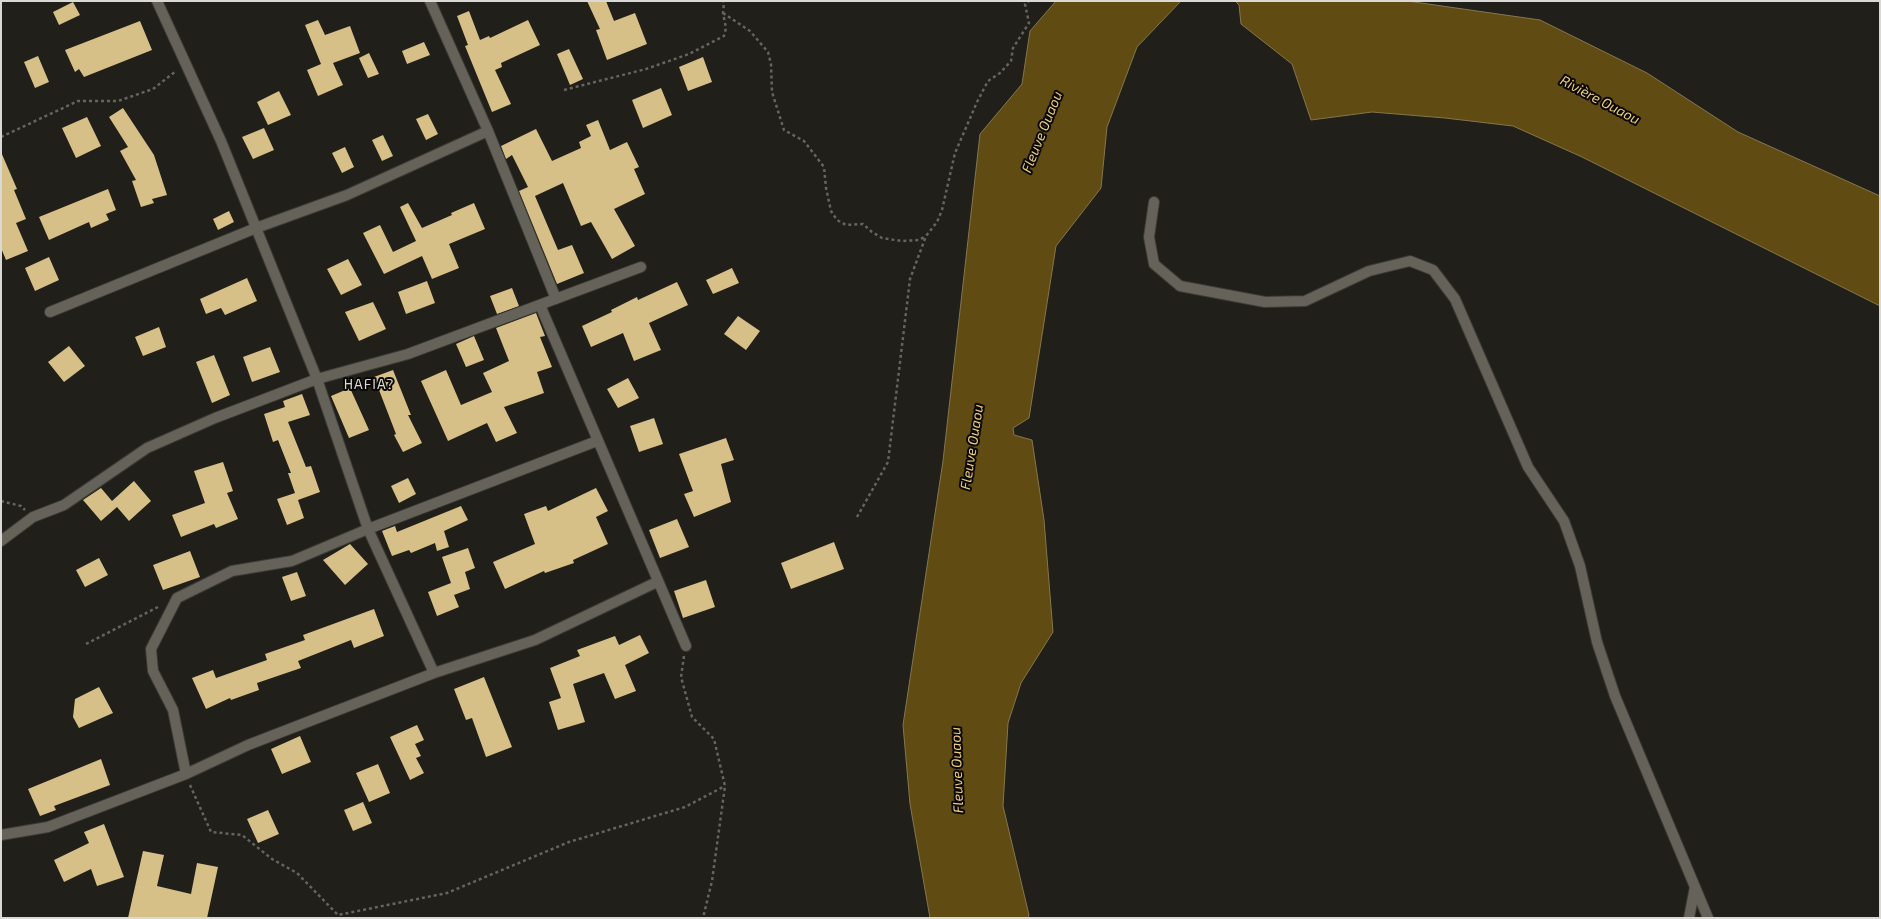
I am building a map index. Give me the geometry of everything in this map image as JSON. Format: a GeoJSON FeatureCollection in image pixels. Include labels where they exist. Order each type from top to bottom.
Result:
{"type":"FeatureCollection","features":[{"type":"Feature","properties":{"kind":"street"},"geometry":{"type":"LineString","coordinates":[[157,1],[221,141],[317,379],[368,529],[434,673]]}},
{"type":"Feature","properties":{"kind":"street"},"geometry":{"type":"LineString","coordinates":[[430,1],[488,131],[556,299]]}},
{"type":"Feature","properties":{"kind":"street"},"geometry":{"type":"LineString","coordinates":[[50,312],[256,228],[347,195],[488,131]]}},
{"type":"Feature","properties":{"kind":"street"},"geometry":{"type":"LineString","coordinates":[[1154,202],[1150,237],[1154,264],[1180,286],[1265,302],[1305,301],[1369,271],[1410,261],[1433,270],[1455,299],[1528,467],[1564,521],[1580,566],[1597,642],[1615,696],[1708,918]]}},
{"type":"Feature","properties":{"kind":"street"},"geometry":{"type":"LineString","coordinates":[[1,541],[33,517],[64,505],[147,448],[215,418],[317,379],[408,354],[641,267]]}},
{"type":"Feature","properties":{"kind":"street"},"geometry":{"type":"LineString","coordinates":[[540,305],[657,582],[686,646]]}},
{"type":"Feature","properties":{"kind":"street"},"geometry":{"type":"LineString","coordinates":[[186,774],[173,710],[153,671],[151,649],[177,598],[232,571],[292,561],[368,529],[598,441]]}},
{"type":"Feature","properties":{"kind":"street"},"geometry":{"type":"LineString","coordinates":[[1,835],[48,827],[186,774],[248,745],[434,673],[535,640],[657,582]]}},
{"type":"Feature","properties":{"kind":"street"},"geometry":{"type":"LineString","coordinates":[[1689,918],[1695,887]]}},
{"type":"Feature","properties":{"kind":"path"},"geometry":{"type":"LineString","coordinates":[[564,90],[646,69],[689,54],[724,36],[726,28],[723,1]]}},
{"type":"Feature","properties":{"kind":"path"},"geometry":{"type":"LineString","coordinates":[[857,517],[888,462],[910,279],[926,236],[937,222],[942,210],[955,153],[977,102],[988,81],[1011,61],[1013,48],[1029,23],[1025,4],[1029,1]]}},
{"type":"Feature","properties":{"kind":"path"},"geometry":{"type":"LineString","coordinates":[[724,13],[750,31],[768,52],[772,64],[772,92],[784,130],[804,141],[824,167],[826,188],[832,211],[837,220],[846,225],[863,224],[882,238],[907,241],[919,240],[926,236]]}},
{"type":"Feature","properties":{"kind":"path"},"geometry":{"type":"LineString","coordinates":[[1,137],[78,101],[118,101],[153,89],[186,63]]}},
{"type":"Feature","properties":{"kind":"path"},"geometry":{"type":"LineString","coordinates":[[1,501],[21,506],[33,517]]}},
{"type":"Feature","properties":{"kind":"path"},"geometry":{"type":"LineString","coordinates":[[86,644],[177,598]]}},
{"type":"Feature","properties":{"kind":"path"},"geometry":{"type":"LineString","coordinates":[[686,646],[680,677],[692,717],[714,739],[725,786],[712,881],[703,918]]}},
{"type":"Feature","properties":{"kind":"path"},"geometry":{"type":"LineString","coordinates":[[186,774],[210,832],[242,836],[272,859],[297,873],[338,915],[448,893],[569,842],[686,807],[725,786]]}},
{"type":"Feature","properties":{"kind":"water","name":"Fleuve Ouaou"},"geometry":{"type":"Polygon","coordinates":[[[1056,1],[1181,1],[1137,47],[1107,127],[1101,188],[1056,246],[1029,418],[1013,428],[1014,435],[1032,440],[1044,520],[1053,632],[1021,683],[1008,723],[1003,806],[1029,915],[1028,918],[930,918],[910,804],[903,725],[943,461],[980,134],[1022,84],[1030,31],[1056,1]]]}},
{"type":"Feature","properties":{"kind":"water","name":"Rivière Ouaou"},"geometry":{"type":"Polygon","coordinates":[[[1235,1],[1407,1],[1540,20],[1647,73],[1738,132],[1880,196],[1880,306],[1582,157],[1513,126],[1445,118],[1372,112],[1311,120],[1292,64],[1241,24],[1239,5],[1235,1]]]}},
{"type":"Feature","properties":{"kind":"building"},"geometry":{"type":"Polygon","coordinates":[[[587,1],[606,1],[614,21],[635,13],[647,44],[607,60],[596,30],[600,29],[587,1]]]}},
{"type":"Feature","properties":{"kind":"building"},"geometry":{"type":"Polygon","coordinates":[[[73,2],[80,15],[59,25],[53,12],[73,2]]]}},
{"type":"Feature","properties":{"kind":"building"},"geometry":{"type":"Polygon","coordinates":[[[469,11],[480,40],[489,36],[490,38],[528,20],[540,45],[501,63],[502,67],[495,70],[511,104],[492,112],[465,46],[468,45],[457,16],[469,11]]]}},
{"type":"Feature","properties":{"kind":"building"},"geometry":{"type":"Polygon","coordinates":[[[318,20],[325,35],[350,26],[360,53],[333,63],[343,85],[318,96],[307,70],[321,64],[305,25],[318,20]]]}},
{"type":"Feature","properties":{"kind":"building"},"geometry":{"type":"Polygon","coordinates":[[[140,21],[152,50],[84,77],[79,69],[75,72],[65,50],[140,21]]]}},
{"type":"Feature","properties":{"kind":"building"},"geometry":{"type":"Polygon","coordinates":[[[424,42],[430,55],[407,64],[402,51],[424,42]]]}},
{"type":"Feature","properties":{"kind":"building"},"geometry":{"type":"Polygon","coordinates":[[[569,49],[583,79],[570,85],[557,54],[569,49]]]}},
{"type":"Feature","properties":{"kind":"building"},"geometry":{"type":"Polygon","coordinates":[[[369,53],[379,74],[368,78],[359,58],[369,53]]]}},
{"type":"Feature","properties":{"kind":"building"},"geometry":{"type":"Polygon","coordinates":[[[38,56],[49,82],[35,88],[24,62],[38,56]]]}},
{"type":"Feature","properties":{"kind":"building"},"geometry":{"type":"Polygon","coordinates":[[[703,57],[712,82],[688,91],[679,67],[703,57]]]}},
{"type":"Feature","properties":{"kind":"building"},"geometry":{"type":"Polygon","coordinates":[[[661,88],[672,115],[643,128],[632,100],[661,88]]]}},
{"type":"Feature","properties":{"kind":"building"},"geometry":{"type":"Polygon","coordinates":[[[279,91],[291,115],[268,125],[257,102],[279,91]]]}},
{"type":"Feature","properties":{"kind":"building"},"geometry":{"type":"Polygon","coordinates":[[[123,108],[154,155],[167,195],[152,199],[154,203],[141,207],[132,181],[136,180],[120,151],[128,147],[109,117],[123,108]]]}},
{"type":"Feature","properties":{"kind":"building"},"geometry":{"type":"Polygon","coordinates":[[[428,114],[438,134],[426,140],[416,119],[428,114]]]}},
{"type":"Feature","properties":{"kind":"building"},"geometry":{"type":"Polygon","coordinates":[[[87,117],[101,146],[76,158],[62,128],[87,117]]]}},
{"type":"Feature","properties":{"kind":"building"},"geometry":{"type":"Polygon","coordinates":[[[598,120],[610,150],[627,142],[639,167],[634,169],[645,194],[614,209],[635,246],[612,259],[591,222],[581,226],[563,183],[535,196],[558,250],[572,245],[584,273],[557,284],[519,191],[528,187],[512,155],[506,159],[501,146],[536,129],[552,161],[581,148],[579,142],[591,136],[586,125],[598,120]]]}},
{"type":"Feature","properties":{"kind":"building"},"geometry":{"type":"Polygon","coordinates":[[[264,128],[274,150],[253,159],[242,137],[264,128]]]}},
{"type":"Feature","properties":{"kind":"building"},"geometry":{"type":"Polygon","coordinates":[[[383,135],[393,156],[382,161],[372,140],[383,135]]]}},
{"type":"Feature","properties":{"kind":"building"},"geometry":{"type":"Polygon","coordinates":[[[345,147],[354,167],[342,173],[332,153],[345,147]]]}},
{"type":"Feature","properties":{"kind":"building"},"geometry":{"type":"Polygon","coordinates":[[[1,152],[17,189],[14,190],[26,219],[16,223],[28,251],[6,260],[1,248],[1,152]]]}},
{"type":"Feature","properties":{"kind":"building"},"geometry":{"type":"Polygon","coordinates":[[[108,189],[116,210],[106,214],[109,220],[91,228],[89,222],[49,240],[39,217],[108,189]]]}},
{"type":"Feature","properties":{"kind":"building"},"geometry":{"type":"Polygon","coordinates":[[[408,203],[422,228],[452,215],[451,213],[474,203],[485,229],[449,244],[459,268],[432,279],[422,256],[384,274],[363,233],[380,225],[393,252],[416,241],[400,207],[408,203]]]}},
{"type":"Feature","properties":{"kind":"building"},"geometry":{"type":"Polygon","coordinates":[[[229,211],[234,222],[218,230],[213,219],[229,211]]]}},
{"type":"Feature","properties":{"kind":"building"},"geometry":{"type":"Polygon","coordinates":[[[49,257],[59,280],[35,291],[25,268],[49,257]]]}},
{"type":"Feature","properties":{"kind":"building"},"geometry":{"type":"Polygon","coordinates":[[[348,259],[362,285],[341,295],[327,269],[348,259]]]}},
{"type":"Feature","properties":{"kind":"building"},"geometry":{"type":"Polygon","coordinates":[[[732,268],[739,283],[713,294],[706,280],[732,268]]]}},
{"type":"Feature","properties":{"kind":"building"},"geometry":{"type":"Polygon","coordinates":[[[247,278],[257,301],[225,315],[221,308],[206,314],[200,299],[247,278]]]}},
{"type":"Feature","properties":{"kind":"building"},"geometry":{"type":"Polygon","coordinates":[[[427,281],[435,303],[406,314],[398,292],[427,281]]]}},
{"type":"Feature","properties":{"kind":"building"},"geometry":{"type":"Polygon","coordinates":[[[677,282],[688,305],[649,323],[661,350],[634,361],[623,333],[591,347],[582,326],[612,312],[611,310],[637,297],[638,300],[677,282]]]}},
{"type":"Feature","properties":{"kind":"building"},"geometry":{"type":"Polygon","coordinates":[[[512,288],[519,306],[497,314],[490,296],[512,288]]]}},
{"type":"Feature","properties":{"kind":"building"},"geometry":{"type":"Polygon","coordinates":[[[373,302],[386,329],[359,341],[345,312],[373,302]]]}},
{"type":"Feature","properties":{"kind":"building"},"geometry":{"type":"Polygon","coordinates":[[[536,313],[545,336],[540,337],[552,367],[537,372],[544,393],[504,407],[517,433],[496,442],[487,423],[448,441],[421,381],[446,370],[461,405],[492,392],[483,373],[509,361],[496,328],[536,313]]]}},
{"type":"Feature","properties":{"kind":"building"},"geometry":{"type":"Polygon","coordinates":[[[738,316],[760,331],[746,350],[724,334],[738,316]]]}},
{"type":"Feature","properties":{"kind":"building"},"geometry":{"type":"Polygon","coordinates":[[[159,327],[166,347],[143,356],[135,337],[159,327]]]}},
{"type":"Feature","properties":{"kind":"building"},"geometry":{"type":"Polygon","coordinates":[[[474,336],[484,360],[466,367],[456,344],[474,336]]]}},
{"type":"Feature","properties":{"kind":"building"},"geometry":{"type":"Polygon","coordinates":[[[69,346],[85,366],[64,382],[48,362],[69,346]]]}},
{"type":"Feature","properties":{"kind":"building"},"geometry":{"type":"Polygon","coordinates":[[[270,347],[280,372],[252,382],[243,357],[270,347]]]}},
{"type":"Feature","properties":{"kind":"building"},"geometry":{"type":"Polygon","coordinates":[[[214,355],[230,395],[212,403],[196,362],[214,355]]]}},
{"type":"Feature","properties":{"kind":"building"},"geometry":{"type":"Polygon","coordinates":[[[393,370],[411,415],[408,415],[422,443],[403,452],[394,435],[396,434],[374,377],[393,370]]]}},
{"type":"Feature","properties":{"kind":"building"},"geometry":{"type":"Polygon","coordinates":[[[628,378],[639,398],[618,408],[607,389],[628,378]]]}},
{"type":"Feature","properties":{"kind":"building"},"geometry":{"type":"Polygon","coordinates":[[[350,388],[369,430],[349,438],[331,396],[350,388]]]}},
{"type":"Feature","properties":{"kind":"building"},"geometry":{"type":"Polygon","coordinates":[[[302,394],[310,415],[288,422],[306,467],[311,466],[320,492],[298,500],[304,518],[287,525],[277,499],[295,493],[288,473],[291,473],[278,440],[273,442],[264,414],[285,407],[283,401],[302,394]]]}},
{"type":"Feature","properties":{"kind":"building"},"geometry":{"type":"Polygon","coordinates":[[[654,418],[663,444],[639,452],[630,426],[654,418]]]}},
{"type":"Feature","properties":{"kind":"building"},"geometry":{"type":"Polygon","coordinates":[[[726,438],[734,460],[721,464],[731,502],[694,517],[684,494],[693,491],[679,454],[726,438]]]}},
{"type":"Feature","properties":{"kind":"building"},"geometry":{"type":"Polygon","coordinates":[[[223,462],[233,491],[227,493],[238,519],[216,528],[214,524],[181,537],[172,515],[205,503],[194,471],[223,462]]]}},
{"type":"Feature","properties":{"kind":"building"},"geometry":{"type":"Polygon","coordinates":[[[408,478],[416,494],[399,503],[391,486],[408,478]]]}},
{"type":"Feature","properties":{"kind":"building"},"geometry":{"type":"Polygon","coordinates":[[[134,481],[151,501],[129,521],[117,507],[101,521],[83,500],[101,488],[112,501],[134,481]]]}},
{"type":"Feature","properties":{"kind":"building"},"geometry":{"type":"Polygon","coordinates":[[[596,488],[608,511],[596,517],[608,544],[573,560],[574,563],[545,573],[544,571],[505,589],[493,562],[535,544],[524,514],[546,506],[548,511],[596,488]]]}},
{"type":"Feature","properties":{"kind":"building"},"geometry":{"type":"Polygon","coordinates":[[[461,506],[468,520],[444,531],[449,547],[437,551],[435,543],[411,553],[409,550],[392,556],[382,531],[395,526],[397,532],[461,506]]]}},
{"type":"Feature","properties":{"kind":"building"},"geometry":{"type":"Polygon","coordinates":[[[677,519],[689,547],[660,558],[649,530],[677,519]]]}},
{"type":"Feature","properties":{"kind":"building"},"geometry":{"type":"Polygon","coordinates":[[[834,542],[844,569],[791,589],[781,563],[834,542]]]}},
{"type":"Feature","properties":{"kind":"building"},"geometry":{"type":"Polygon","coordinates":[[[350,544],[368,564],[345,585],[323,560],[350,544]]]}},
{"type":"Feature","properties":{"kind":"building"},"geometry":{"type":"Polygon","coordinates":[[[468,548],[475,568],[465,572],[470,589],[454,595],[459,607],[437,616],[428,592],[451,583],[442,557],[468,548]]]}},
{"type":"Feature","properties":{"kind":"building"},"geometry":{"type":"Polygon","coordinates":[[[190,551],[200,577],[163,590],[153,565],[190,551]]]}},
{"type":"Feature","properties":{"kind":"building"},"geometry":{"type":"Polygon","coordinates":[[[99,558],[108,575],[85,587],[76,570],[99,558]]]}},
{"type":"Feature","properties":{"kind":"building"},"geometry":{"type":"Polygon","coordinates":[[[297,572],[306,596],[291,601],[282,577],[297,572]]]}},
{"type":"Feature","properties":{"kind":"building"},"geometry":{"type":"Polygon","coordinates":[[[706,580],[715,607],[683,618],[674,591],[706,580]]]}},
{"type":"Feature","properties":{"kind":"building"},"geometry":{"type":"Polygon","coordinates":[[[374,609],[384,636],[354,648],[351,640],[298,661],[301,668],[257,683],[259,690],[231,700],[230,698],[206,709],[192,678],[213,670],[216,678],[267,660],[265,654],[305,640],[303,635],[374,609]]]}},
{"type":"Feature","properties":{"kind":"building"},"geometry":{"type":"Polygon","coordinates":[[[640,635],[649,653],[625,665],[636,691],[615,699],[604,673],[573,684],[585,722],[558,730],[549,702],[561,698],[550,668],[580,656],[577,650],[615,636],[619,645],[640,635]]]}},
{"type":"Feature","properties":{"kind":"building"},"geometry":{"type":"Polygon","coordinates":[[[484,677],[512,747],[486,757],[472,718],[466,720],[454,689],[484,677]]]}},
{"type":"Feature","properties":{"kind":"building"},"geometry":{"type":"Polygon","coordinates":[[[99,687],[113,713],[79,728],[73,717],[75,699],[99,687]]]}},
{"type":"Feature","properties":{"kind":"building"},"geometry":{"type":"Polygon","coordinates":[[[417,725],[424,740],[415,744],[421,756],[416,758],[424,773],[410,780],[390,737],[417,725]]]}},
{"type":"Feature","properties":{"kind":"building"},"geometry":{"type":"Polygon","coordinates":[[[300,736],[311,762],[282,774],[271,749],[300,736]]]}},
{"type":"Feature","properties":{"kind":"building"},"geometry":{"type":"Polygon","coordinates":[[[101,759],[110,785],[54,806],[56,810],[40,816],[28,789],[101,759]]]}},
{"type":"Feature","properties":{"kind":"building"},"geometry":{"type":"Polygon","coordinates":[[[378,764],[390,793],[369,802],[356,773],[378,764]]]}},
{"type":"Feature","properties":{"kind":"building"},"geometry":{"type":"Polygon","coordinates":[[[363,802],[372,823],[353,831],[344,810],[363,802]]]}},
{"type":"Feature","properties":{"kind":"building"},"geometry":{"type":"Polygon","coordinates":[[[268,810],[279,834],[258,843],[247,819],[268,810]]]}},
{"type":"Feature","properties":{"kind":"building"},"geometry":{"type":"Polygon","coordinates":[[[104,824],[124,877],[97,886],[91,869],[64,882],[54,860],[89,843],[84,832],[104,824]]]}},
{"type":"Feature","properties":{"kind":"building"},"geometry":{"type":"Polygon","coordinates":[[[143,851],[164,855],[157,886],[191,894],[197,863],[218,867],[207,918],[128,918],[143,851]]]}},
{"type":"Feature","properties":{"kind":"district","name":"HAFIA?"},"geometry":{"type":"Point","coordinates":[369,384]}}]}
